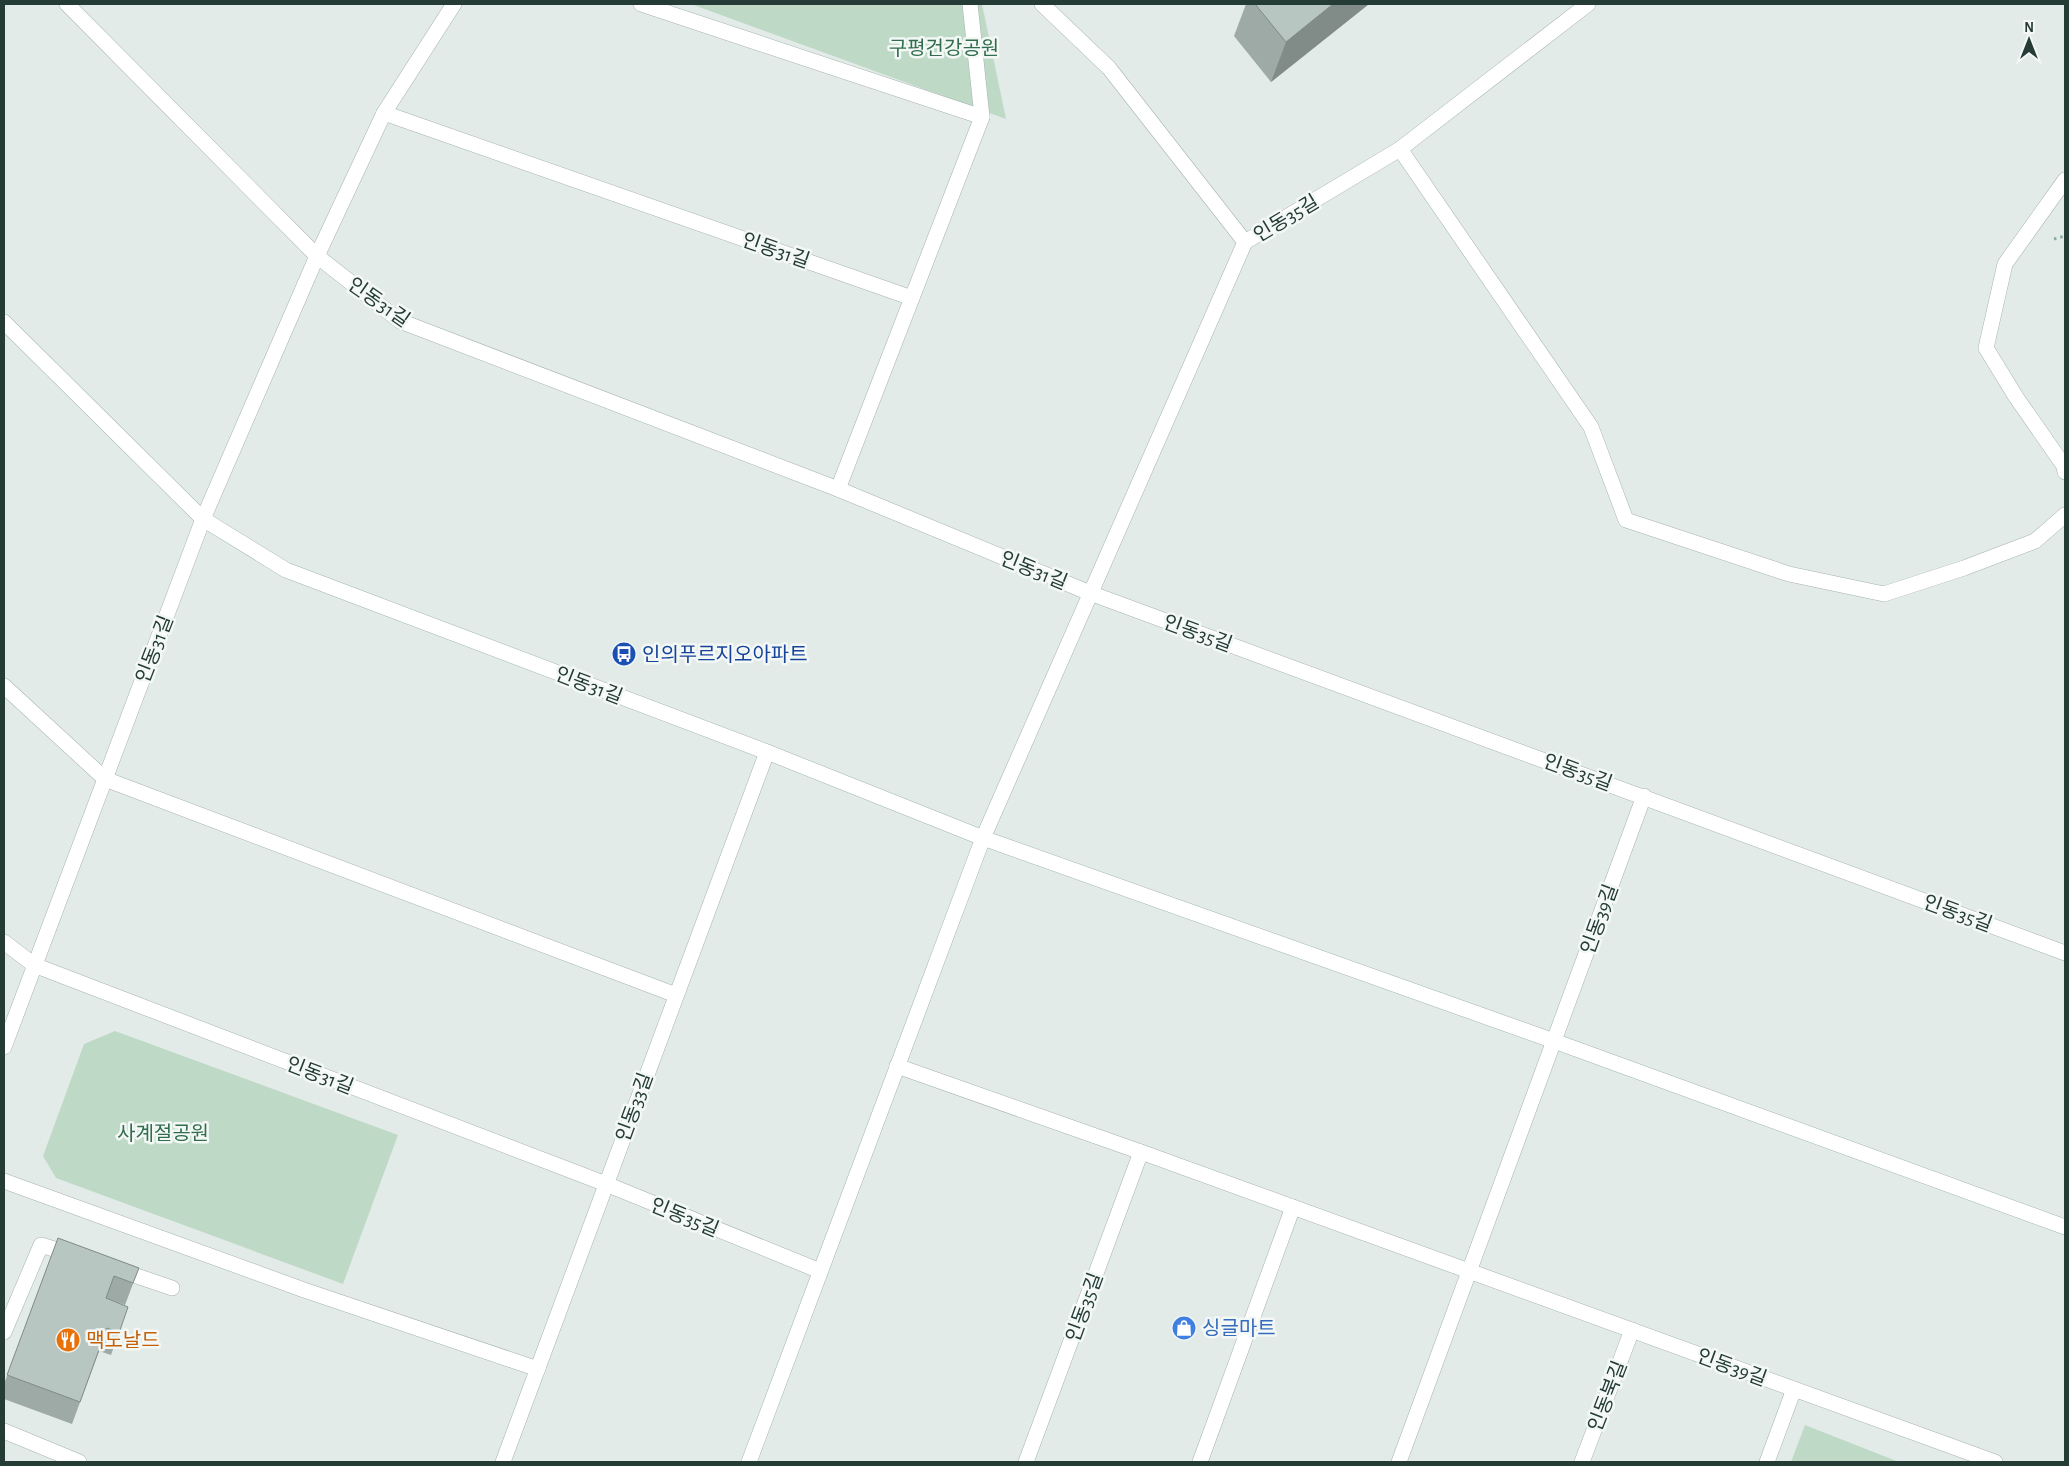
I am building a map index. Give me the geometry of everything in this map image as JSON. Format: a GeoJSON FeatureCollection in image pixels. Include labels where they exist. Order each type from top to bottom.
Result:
{"type":"FeatureCollection","features":[{"type":"Feature","properties":{"kind":"street","name":"인동31길"},"geometry":{"type":"LineString","coordinates":[[67,4],[317,256],[400,321],[838,489],[1090,593]]}},
{"type":"Feature","properties":{"kind":"street","name":"인동31길"},"geometry":{"type":"LineString","coordinates":[[4,1047],[203,519],[317,256],[384,113],[454,4]]}},
{"type":"Feature","properties":{"kind":"street"},"geometry":{"type":"LineString","coordinates":[[641,4],[982,117]]}},
{"type":"Feature","properties":{"kind":"street"},"geometry":{"type":"LineString","coordinates":[[838,489],[982,117],[970,4]]}},
{"type":"Feature","properties":{"kind":"street"},"geometry":{"type":"LineString","coordinates":[[1042,4],[1109,68],[1245,242]]}},
{"type":"Feature","properties":{"kind":"street","name":"인동35길"},"geometry":{"type":"LineString","coordinates":[[749,1462],[983,838],[1245,242],[1400,149],[1588,4]]}},
{"type":"Feature","properties":{"kind":"street","name":"인동31길"},"geometry":{"type":"LineString","coordinates":[[384,113],[912,298]]}},
{"type":"Feature","properties":{"kind":"street"},"geometry":{"type":"LineString","coordinates":[[1400,149],[1591,427],[1626,520],[1789,574],[1884,594],[1964,568],[2035,540],[2065,515]]}},
{"type":"Feature","properties":{"kind":"street"},"geometry":{"type":"LineString","coordinates":[[2065,180],[2005,264],[1986,348],[2016,397],[2064,466],[2065,472]]}},
{"type":"Feature","properties":{"kind":"street","name":"인동31길"},"geometry":{"type":"LineString","coordinates":[[4,322],[203,519],[286,570],[767,752],[983,838]]}},
{"type":"Feature","properties":{"kind":"street","name":"인동35길"},"geometry":{"type":"LineString","coordinates":[[1090,593],[2065,953]]}},
{"type":"Feature","properties":{"kind":"street"},"geometry":{"type":"LineString","coordinates":[[4,686],[105,779],[676,995]]}},
{"type":"Feature","properties":{"kind":"street","name":"인동33길"},"geometry":{"type":"LineString","coordinates":[[503,1462],[767,752]]}},
{"type":"Feature","properties":{"kind":"street","name":"인동39길"},"geometry":{"type":"LineString","coordinates":[[1399,1462],[1644,796]]}},
{"type":"Feature","properties":{"kind":"street"},"geometry":{"type":"LineString","coordinates":[[983,838],[1554,1041],[2065,1227]]}},
{"type":"Feature","properties":{"kind":"street","name":"인동31길"},"geometry":{"type":"LineString","coordinates":[[4,942],[34,965],[606,1184]]}},
{"type":"Feature","properties":{"kind":"street"},"geometry":{"type":"LineString","coordinates":[[897,1066],[1469,1271]]}},
{"type":"Feature","properties":{"kind":"street","name":"인동35길"},"geometry":{"type":"LineString","coordinates":[[1026,1462],[1141,1152]]}},
{"type":"Feature","properties":{"kind":"street"},"geometry":{"type":"LineString","coordinates":[[4,1181],[304,1290],[538,1368]]}},
{"type":"Feature","properties":{"kind":"street","name":"인동35길"},"geometry":{"type":"LineString","coordinates":[[606,1184],[820,1272]]}},
{"type":"Feature","properties":{"kind":"street"},"geometry":{"type":"LineString","coordinates":[[1200,1462],[1293,1207]]}},
{"type":"Feature","properties":{"kind":"street"},"geometry":{"type":"LineString","coordinates":[[4,1332],[40,1244],[88,1260]]}},
{"type":"Feature","properties":{"kind":"street"},"geometry":{"type":"LineString","coordinates":[[106,1266],[172,1288]]}},
{"type":"Feature","properties":{"kind":"street","name":"인동39길"},"geometry":{"type":"LineString","coordinates":[[1469,1271],[1995,1462]]}},
{"type":"Feature","properties":{"kind":"street","name":"인동북길"},"geometry":{"type":"LineString","coordinates":[[1582,1462],[1632,1330]]}},
{"type":"Feature","properties":{"kind":"street"},"geometry":{"type":"LineString","coordinates":[[1767,1462],[1794,1389]]}},
{"type":"Feature","properties":{"kind":"street"},"geometry":{"type":"LineString","coordinates":[[4,1431],[79,1462]]}},
{"type":"Feature","properties":{"kind":"green space","name":"구평건강공원"},"geometry":{"type":"Polygon","coordinates":[[[691,4],[982,4],[1006,119],[691,4]]]}},
{"type":"Feature","properties":{"kind":"green space","name":"사계절공원"},"geometry":{"type":"Polygon","coordinates":[[[115,1031],[398,1135],[343,1284],[56,1178],[43,1156],[84,1044],[115,1031]]]}},
{"type":"Feature","properties":{"kind":"green space"},"geometry":{"type":"Polygon","coordinates":[[[1805,1425],[1899,1462],[1791,1462],[1805,1425]]]}},
{"type":"Feature","properties":{"kind":"building"},"geometry":{"type":"Polygon","coordinates":[[[1255,4],[1333,4],[1286,42],[1255,4]]]}},
{"type":"Feature","properties":{"kind":"building","name":"맥도날드"},"geometry":{"type":"Polygon","coordinates":[[[58,1238],[139,1268],[133,1283],[114,1276],[106,1298],[128,1307],[119,1333],[107,1328],[80,1402],[7,1375],[58,1238]]]}},
{"type":"Feature","properties":{"kind":"place","name":"인의푸르지오아파트"},"geometry":{"type":"Point","coordinates":[624,654]}},
{"type":"Feature","properties":{"kind":"place","name":"싱글마트"},"geometry":{"type":"Point","coordinates":[1184,1328]}},
{"type":"Feature","properties":{"kind":"place","name":"맥도날드"},"geometry":{"type":"Point","coordinates":[68,1340]}}]}
